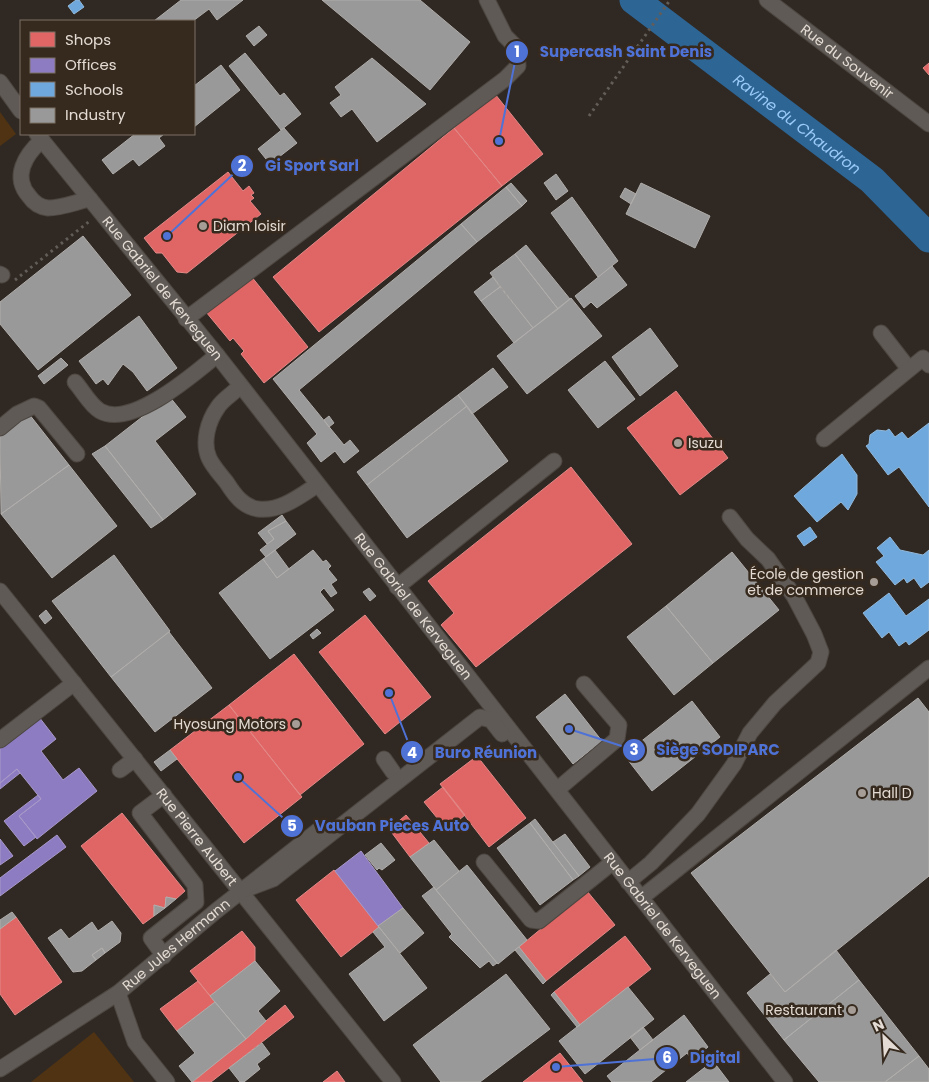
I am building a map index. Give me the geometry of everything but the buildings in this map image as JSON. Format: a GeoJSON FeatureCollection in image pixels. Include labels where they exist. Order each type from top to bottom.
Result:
{"type":"FeatureCollection","features":[{"type":"Feature","properties":{"kind":"street"},"geometry":{"type":"LineString","coordinates":[[186,319],[505,79],[518,66],[517,48],[505,36],[487,0]]}},
{"type":"Feature","properties":{"kind":"street","name":"Rue du Souvenir"},"geometry":{"type":"LineString","coordinates":[[767,0],[929,124]]}},
{"type":"Feature","properties":{"kind":"street"},"geometry":{"type":"LineString","coordinates":[[0,82],[20,110]]}},
{"type":"Feature","properties":{"kind":"street"},"geometry":{"type":"LineString","coordinates":[[40,137],[23,163],[19,174],[23,190],[34,203],[46,208],[61,207],[90,199]]}},
{"type":"Feature","properties":{"kind":"street","name":"Rue Gabriel de Kerveguen"},"geometry":{"type":"LineString","coordinates":[[40,137],[217,355],[397,587],[558,789],[610,864],[641,898],[785,1082]]}},
{"type":"Feature","properties":{"kind":"street"},"geometry":{"type":"LineString","coordinates":[[881,333],[909,369]]}},
{"type":"Feature","properties":{"kind":"street"},"geometry":{"type":"LineString","coordinates":[[75,382],[100,411],[108,414],[123,415],[150,404],[171,392],[217,355]]}},
{"type":"Feature","properties":{"kind":"street"},"geometry":{"type":"LineString","coordinates":[[824,439],[923,358],[929,365]]}},
{"type":"Feature","properties":{"kind":"street"},"geometry":{"type":"LineString","coordinates":[[240,386],[218,407],[206,435],[205,445],[210,459],[230,488],[244,505],[258,509],[277,507],[292,501],[317,485]]}},
{"type":"Feature","properties":{"kind":"street"},"geometry":{"type":"LineString","coordinates":[[0,428],[27,408],[34,406],[39,408],[77,454]]}},
{"type":"Feature","properties":{"kind":"street"},"geometry":{"type":"LineString","coordinates":[[397,587],[554,461]]}},
{"type":"Feature","properties":{"kind":"street"},"geometry":{"type":"LineString","coordinates":[[628,882],[652,863],[698,814],[734,764],[750,733],[775,703],[818,663],[821,652],[814,634],[794,596],[768,559],[747,539],[730,517]]}},
{"type":"Feature","properties":{"kind":"street","name":"Rue Pierre Aubert"},"geometry":{"type":"LineString","coordinates":[[0,591],[393,1082]]}},
{"type":"Feature","properties":{"kind":"street"},"geometry":{"type":"LineString","coordinates":[[641,898],[929,668]]}},
{"type":"Feature","properties":{"kind":"street"},"geometry":{"type":"LineString","coordinates":[[0,740],[74,683]]}},
{"type":"Feature","properties":{"kind":"street"},"geometry":{"type":"LineString","coordinates":[[558,789],[617,739],[619,731],[619,725],[584,684]]}},
{"type":"Feature","properties":{"kind":"street","name":"Rue Jules Hermann"},"geometry":{"type":"LineString","coordinates":[[0,1069],[118,993],[241,891],[393,772],[488,701]]}},
{"type":"Feature","properties":{"kind":"street"},"geometry":{"type":"LineString","coordinates":[[241,891],[273,879],[480,718],[491,720],[610,864],[777,1082]]}},
{"type":"Feature","properties":{"kind":"street"},"geometry":{"type":"LineString","coordinates":[[120,770],[135,759]]}},
{"type":"Feature","properties":{"kind":"street"},"geometry":{"type":"LineString","coordinates":[[384,759],[393,772]]}},
{"type":"Feature","properties":{"kind":"street"},"geometry":{"type":"LineString","coordinates":[[164,795],[140,814],[195,885],[196,902],[151,938],[164,956]]}},
{"type":"Feature","properties":{"kind":"street"},"geometry":{"type":"LineString","coordinates":[[484,862],[531,920],[536,922],[610,864]]}},
{"type":"Feature","properties":{"kind":"street"},"geometry":{"type":"LineString","coordinates":[[118,993],[135,1042],[167,1082]]}},
{"type":"Feature","properties":{"kind":"path"},"geometry":{"type":"LineString","coordinates":[[589,116],[670,0]]}},
{"type":"Feature","properties":{"kind":"path"},"geometry":{"type":"LineString","coordinates":[[5,277],[100,212]]}},
{"type":"Feature","properties":{"kind":"shaded area"},"geometry":{"type":"Polygon","coordinates":[[[0,112],[16,134],[0,146],[0,112]]]}},
{"type":"Feature","properties":{"kind":"shaded area"},"geometry":{"type":"Polygon","coordinates":[[[94,1032],[134,1082],[31,1082],[94,1032]]]}},
{"type":"Feature","properties":{"kind":"waterway","name":"Ravine du Chaudron"},"geometry":{"type":"LineString","coordinates":[[634,0],[872,180],[929,238]]}},
{"type":"Feature","properties":{"kind":"place","name":"Supercash Saint Denis"},"geometry":{"type":"Point","coordinates":[499,141]}},
{"type":"Feature","properties":{"kind":"place","name":"Diam loisir"},"geometry":{"type":"Point","coordinates":[203,226]}},
{"type":"Feature","properties":{"kind":"place","name":"Gi Sport Sarl"},"geometry":{"type":"Point","coordinates":[167,236]}},
{"type":"Feature","properties":{"kind":"place","name":"Isuzu"},"geometry":{"type":"Point","coordinates":[678,443]}},
{"type":"Feature","properties":{"kind":"place","name":"École de gestion et de commerce"},"geometry":{"type":"Point","coordinates":[874,582]}},
{"type":"Feature","properties":{"kind":"place","name":"Buro Réunion"},"geometry":{"type":"Point","coordinates":[389,693]}},
{"type":"Feature","properties":{"kind":"place","name":"Hyosung Motors"},"geometry":{"type":"Point","coordinates":[296,724]}},
{"type":"Feature","properties":{"kind":"place","name":"Siège SODIPARC"},"geometry":{"type":"Point","coordinates":[569,729]}},
{"type":"Feature","properties":{"kind":"place","name":"Vauban Pieces Auto"},"geometry":{"type":"Point","coordinates":[238,777]}},
{"type":"Feature","properties":{"kind":"place","name":"Hall D"},"geometry":{"type":"Point","coordinates":[862,793]}},
{"type":"Feature","properties":{"kind":"place","name":"Restaurant"},"geometry":{"type":"Point","coordinates":[852,1010]}},
{"type":"Feature","properties":{"kind":"place","name":"Digital"},"geometry":{"type":"Point","coordinates":[556,1067]}}]}
